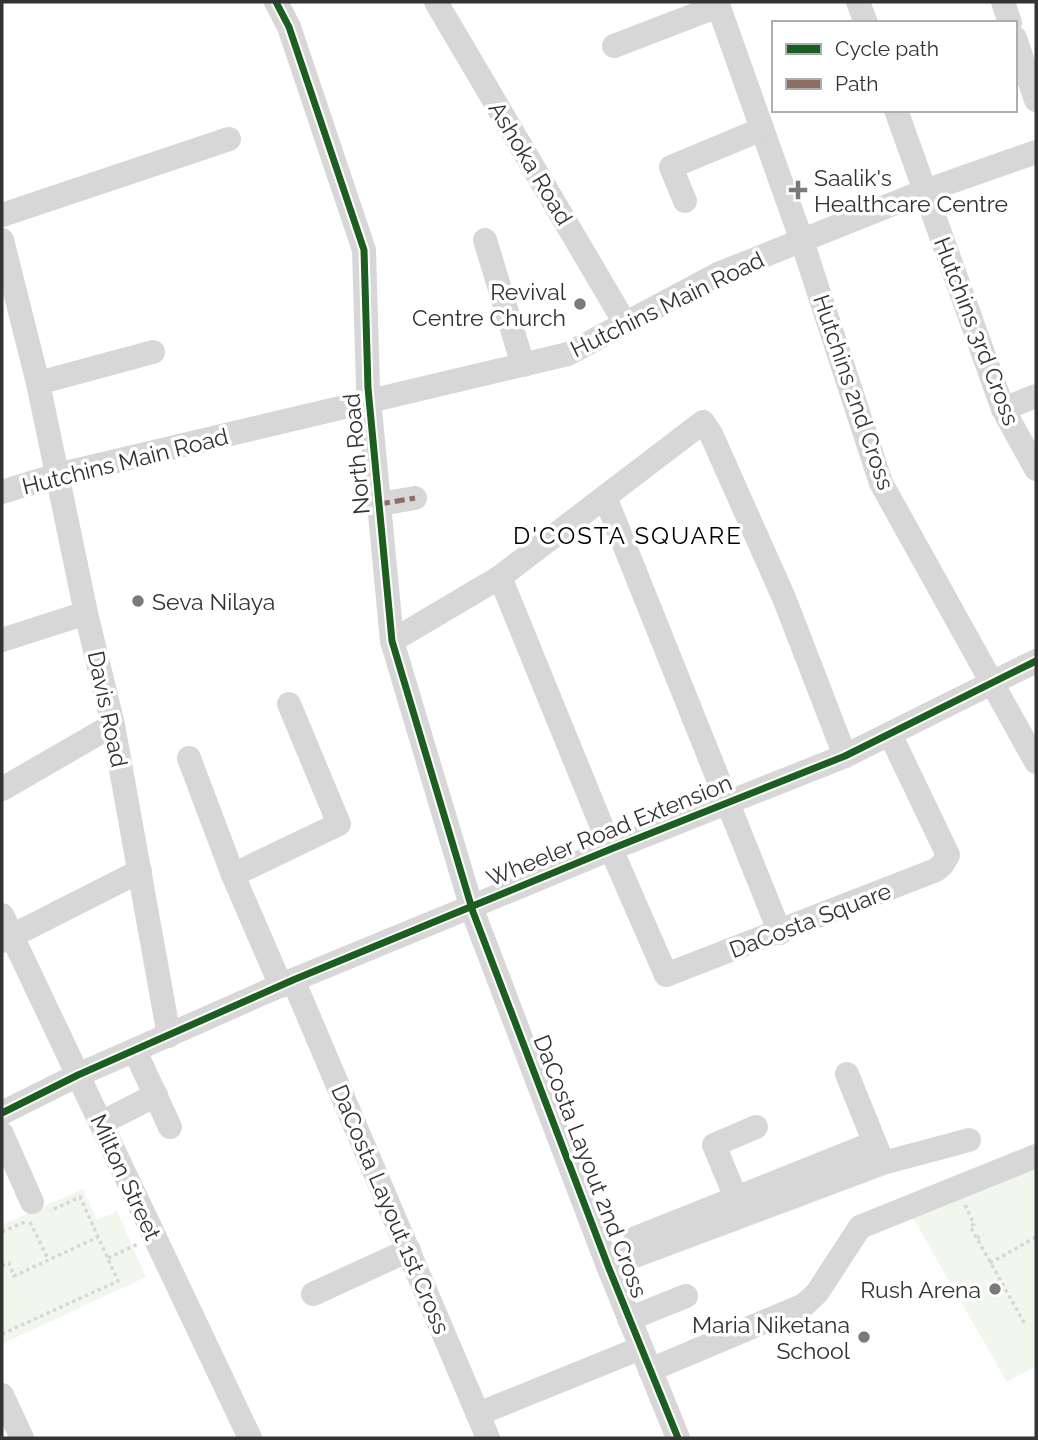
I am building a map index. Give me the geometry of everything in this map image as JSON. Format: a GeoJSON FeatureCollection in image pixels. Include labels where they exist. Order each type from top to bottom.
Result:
{"type":"FeatureCollection","features":[{"type":"Feature","properties":{"kind":"street","name":"North Road"},"geometry":{"type":"LineString","coordinates":[[276,2],[289,27],[364,250],[370,402],[392,641],[471,906]]}},
{"type":"Feature","properties":{"kind":"street","name":"Ashoka Road"},"geometry":{"type":"LineString","coordinates":[[436,2],[625,323]]}},
{"type":"Feature","properties":{"kind":"street"},"geometry":{"type":"LineString","coordinates":[[858,2],[865,21]]}},
{"type":"Feature","properties":{"kind":"street"},"geometry":{"type":"LineString","coordinates":[[1003,2],[1009,21]]}},
{"type":"Feature","properties":{"kind":"street"},"geometry":{"type":"LineString","coordinates":[[614,46],[718,4]]}},
{"type":"Feature","properties":{"kind":"street","name":"Hutchins 2nd Cross"},"geometry":{"type":"LineString","coordinates":[[718,4],[802,241],[881,483],[1036,762]]}},
{"type":"Feature","properties":{"kind":"street"},"geometry":{"type":"LineString","coordinates":[[1017,44],[1036,100]]}},
{"type":"Feature","properties":{"kind":"street","name":"Hutchins 3rd Cross"},"geometry":{"type":"LineString","coordinates":[[897,112],[1003,409],[1036,469]]}},
{"type":"Feature","properties":{"kind":"street"},"geometry":{"type":"LineString","coordinates":[[685,201],[671,167],[762,129]]}},
{"type":"Feature","properties":{"kind":"street"},"geometry":{"type":"LineString","coordinates":[[2,215],[229,139]]}},
{"type":"Feature","properties":{"kind":"street","name":"Hutchins Main Road"},"geometry":{"type":"LineString","coordinates":[[2,492],[57,475],[568,354],[718,274],[925,191],[1036,152]]}},
{"type":"Feature","properties":{"kind":"street","name":"Davis Road"},"geometry":{"type":"LineString","coordinates":[[2,240],[38,383],[86,613],[113,724],[169,1036]]}},
{"type":"Feature","properties":{"kind":"street"},"geometry":{"type":"LineString","coordinates":[[485,240],[523,365]]}},
{"type":"Feature","properties":{"kind":"street"},"geometry":{"type":"LineString","coordinates":[[38,383],[153,352]]}},
{"type":"Feature","properties":{"kind":"street"},"geometry":{"type":"LineString","coordinates":[[1003,409],[1036,396]]}},
{"type":"Feature","properties":{"kind":"street"},"geometry":{"type":"LineString","coordinates":[[392,641],[500,577],[703,422],[711,434],[784,598],[845,756]]}},
{"type":"Feature","properties":{"kind":"street"},"geometry":{"type":"LineString","coordinates":[[605,497],[780,933]]}},
{"type":"Feature","properties":{"kind":"street"},"geometry":{"type":"LineString","coordinates":[[380,504],[415,498]]}},
{"type":"Feature","properties":{"kind":"street"},"geometry":{"type":"LineString","coordinates":[[500,577],[611,849]]}},
{"type":"Feature","properties":{"kind":"street"},"geometry":{"type":"LineString","coordinates":[[2,640],[86,613]]}},
{"type":"Feature","properties":{"kind":"street","name":"Wheeler Road Extension"},"geometry":{"type":"LineString","coordinates":[[2,1113],[78,1075],[287,983],[845,756],[1036,661]]}},
{"type":"Feature","properties":{"kind":"street"},"geometry":{"type":"LineString","coordinates":[[233,875],[339,824],[289,704]]}},
{"type":"Feature","properties":{"kind":"street"},"geometry":{"type":"LineString","coordinates":[[2,789],[113,724]]}},
{"type":"Feature","properties":{"kind":"street","name":"DaCosta Square"},"geometry":{"type":"LineString","coordinates":[[611,849],[666,975],[780,933],[936,870],[948,855],[890,734]]}},
{"type":"Feature","properties":{"kind":"street","name":"DaCosta Layout 1st Cross"},"geometry":{"type":"LineString","coordinates":[[189,758],[233,875],[287,983],[409,1250],[488,1438]]}},
{"type":"Feature","properties":{"kind":"street"},"geometry":{"type":"LineString","coordinates":[[5,930],[140,871]]}},
{"type":"Feature","properties":{"kind":"street","name":"DaCosta Layout 2nd Cross"},"geometry":{"type":"LineString","coordinates":[[471,906],[605,1258],[678,1438]]}},
{"type":"Feature","properties":{"kind":"street","name":"Milton Street"},"geometry":{"type":"LineString","coordinates":[[5,930],[78,1075],[250,1438]]}},
{"type":"Feature","properties":{"kind":"street"},"geometry":{"type":"LineString","coordinates":[[135,1051],[170,1127]]}},
{"type":"Feature","properties":{"kind":"street"},"geometry":{"type":"LineString","coordinates":[[847,1074],[879,1153]]}},
{"type":"Feature","properties":{"kind":"street"},"geometry":{"type":"LineString","coordinates":[[101,1123],[156,1095]]}},
{"type":"Feature","properties":{"kind":"street"},"geometry":{"type":"LineString","coordinates":[[736,1198],[715,1145],[756,1127]]}},
{"type":"Feature","properties":{"kind":"street"},"geometry":{"type":"LineString","coordinates":[[2,1134],[37,1208]]}},
{"type":"Feature","properties":{"kind":"street"},"geometry":{"type":"LineString","coordinates":[[605,1258],[736,1198],[879,1153],[969,1140]]}},
{"type":"Feature","properties":{"kind":"street"},"geometry":{"type":"LineString","coordinates":[[605,1258],[879,1153]]}},
{"type":"Feature","properties":{"kind":"street"},"geometry":{"type":"LineString","coordinates":[[478,1414],[804,1304],[817,1293],[860,1227],[1036,1156]]}},
{"type":"Feature","properties":{"kind":"street"},"geometry":{"type":"LineString","coordinates":[[313,1294],[409,1250]]}},
{"type":"Feature","properties":{"kind":"street"},"geometry":{"type":"LineString","coordinates":[[629,1319],[686,1296]]}},
{"type":"Feature","properties":{"kind":"street"},"geometry":{"type":"LineString","coordinates":[[2,1395],[22,1438]]}},
{"type":"Feature","properties":{"kind":"path"},"geometry":{"type":"LineString","coordinates":[[2,1334],[118,1281],[80,1197],[37,1208]]}},
{"type":"Feature","properties":{"kind":"path"},"geometry":{"type":"LineString","coordinates":[[963,1200],[974,1224],[970,1226],[1026,1326]]}},
{"type":"Feature","properties":{"kind":"path"},"geometry":{"type":"LineString","coordinates":[[2,1232],[30,1220],[48,1260]]}},
{"type":"Feature","properties":{"kind":"path"},"geometry":{"type":"LineString","coordinates":[[977,1238],[984,1235]]}},
{"type":"Feature","properties":{"kind":"path"},"geometry":{"type":"LineString","coordinates":[[2,1266],[9,1263],[14,1276],[98,1237]]}},
{"type":"Feature","properties":{"kind":"path"},"geometry":{"type":"LineString","coordinates":[[990,1263],[1036,1237]]}},
{"type":"Feature","properties":{"kind":"path"},"geometry":{"type":"LineString","coordinates":[[108,1258],[133,1246]]}},
{"type":"Feature","properties":{"kind":"shaded area","name":"Rush Arena"},"geometry":{"type":"Polygon","coordinates":[[[1036,1161],[1036,1366],[1007,1382],[910,1213],[1036,1161]]]}},
{"type":"Feature","properties":{"kind":"shaded area"},"geometry":{"type":"Polygon","coordinates":[[[83,1189],[97,1220],[117,1211],[146,1277],[2,1344],[2,1225],[83,1189]]]}},
{"type":"Feature","properties":{"kind":"marked path"},"geometry":{"type":"LineString","coordinates":[[380,504],[415,498]]}},
{"type":"Feature","properties":{"kind":"cycle path"},"geometry":{"type":"LineString","coordinates":[[276,2],[289,27],[364,250],[368,388],[392,641],[473,912],[608,1266],[678,1438]]}},
{"type":"Feature","properties":{"kind":"cycle path"},"geometry":{"type":"LineString","coordinates":[[2,1113],[78,1075],[293,980],[845,756],[1036,661]]}},
{"type":"Feature","properties":{"kind":"place","name":"Saalik's Healthcare Centre"},"geometry":{"type":"Point","coordinates":[798,190]}},
{"type":"Feature","properties":{"kind":"place","name":"Revival Centre Church"},"geometry":{"type":"Point","coordinates":[580,304]}},
{"type":"Feature","properties":{"kind":"place","name":"Seva Nilaya"},"geometry":{"type":"Point","coordinates":[138,601]}},
{"type":"Feature","properties":{"kind":"place","name":"Rush Arena"},"geometry":{"type":"Point","coordinates":[995,1289]}},
{"type":"Feature","properties":{"kind":"place","name":"Maria Niketana School"},"geometry":{"type":"Point","coordinates":[864,1337]}},
{"type":"Feature","properties":{"kind":"district","name":"D'COSTA SQUARE"},"geometry":{"type":"Point","coordinates":[628,535]}}]}
